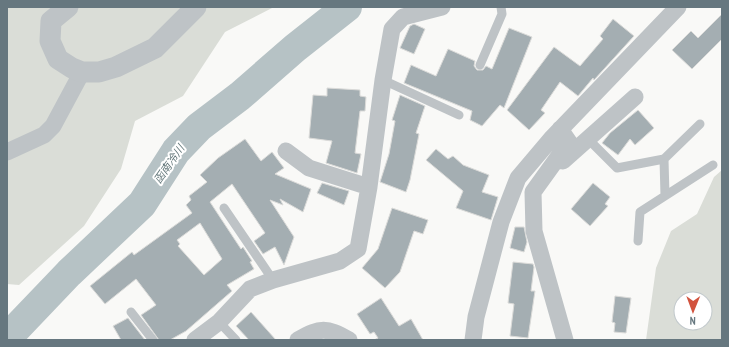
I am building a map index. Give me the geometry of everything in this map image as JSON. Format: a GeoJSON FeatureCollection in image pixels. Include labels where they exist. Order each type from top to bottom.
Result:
{"type":"FeatureCollection","features":[{"type":"Feature","properties":{"kind":"street"},"geometry":{"type":"LineString","coordinates":[[68,7],[51,21],[50,41],[58,58],[72,68],[82,72],[99,72],[116,67],[155,48],[196,7]]}},
{"type":"Feature","properties":{"kind":"street"},"geometry":{"type":"LineString","coordinates":[[195,340],[219,322],[250,289],[273,280],[340,261],[358,249],[383,80],[392,30],[403,17],[442,7]]}},
{"type":"Feature","properties":{"kind":"street"},"geometry":{"type":"LineString","coordinates":[[473,340],[476,317],[501,222],[518,178],[560,129],[678,7]]}},
{"type":"Feature","properties":{"kind":"street"},"geometry":{"type":"LineString","coordinates":[[7,152],[44,135],[53,126],[70,98],[82,72]]}},
{"type":"Feature","properties":{"kind":"street"},"geometry":{"type":"LineString","coordinates":[[541,181],[635,97]]}},
{"type":"Feature","properties":{"kind":"street"},"geometry":{"type":"LineString","coordinates":[[560,129],[569,142],[533,192],[534,231],[565,340]]}},
{"type":"Feature","properties":{"kind":"street"},"geometry":{"type":"LineString","coordinates":[[286,151],[309,168],[368,187]]}},
{"type":"Feature","properties":{"kind":"street"},"geometry":{"type":"LineString","coordinates":[[298,340],[317,329],[336,333],[349,340]]}},
{"type":"Feature","properties":{"kind":"lane"},"geometry":{"type":"LineString","coordinates":[[480,65],[502,14],[501,7]]}},
{"type":"Feature","properties":{"kind":"lane"},"geometry":{"type":"LineString","coordinates":[[383,80],[459,115]]}},
{"type":"Feature","properties":{"kind":"lane"},"geometry":{"type":"LineString","coordinates":[[588,139],[617,168],[664,159],[700,124]]}},
{"type":"Feature","properties":{"kind":"lane"},"geometry":{"type":"LineString","coordinates":[[664,159],[665,196]]}},
{"type":"Feature","properties":{"kind":"lane"},"geometry":{"type":"LineString","coordinates":[[638,241],[640,212],[713,165]]}},
{"type":"Feature","properties":{"kind":"lane"},"geometry":{"type":"LineString","coordinates":[[224,208],[273,280]]}},
{"type":"Feature","properties":{"kind":"lane"},"geometry":{"type":"LineString","coordinates":[[131,312],[153,340]]}},
{"type":"Feature","properties":{"kind":"lane"},"geometry":{"type":"LineString","coordinates":[[219,322],[236,340]]}},
{"type":"Feature","properties":{"kind":"shaded area"},"geometry":{"type":"Polygon","coordinates":[[[7,7],[274,7],[225,32],[183,96],[135,121],[121,169],[84,226],[19,285],[7,284],[7,7]]]}},
{"type":"Feature","properties":{"kind":"shaded area"},"geometry":{"type":"Polygon","coordinates":[[[722,170],[722,340],[646,340],[656,268],[671,231],[697,214],[714,177],[722,170]]]}},
{"type":"Feature","properties":{"kind":"building"},"geometry":{"type":"Polygon","coordinates":[[[722,14],[722,39],[692,69],[672,50],[691,31],[698,38],[722,14]]]}},
{"type":"Feature","properties":{"kind":"building"},"geometry":{"type":"Polygon","coordinates":[[[613,19],[634,36],[594,80],[593,78],[578,96],[560,82],[541,110],[545,113],[529,130],[507,110],[554,47],[580,66],[603,39],[600,36],[613,19]]]}},
{"type":"Feature","properties":{"kind":"building"},"geometry":{"type":"Polygon","coordinates":[[[414,24],[425,29],[414,54],[400,48],[410,26],[414,24]]]}},
{"type":"Feature","properties":{"kind":"building"},"geometry":{"type":"Polygon","coordinates":[[[509,28],[532,37],[504,108],[500,105],[482,126],[470,120],[472,111],[404,83],[411,65],[436,76],[448,49],[475,61],[474,66],[477,70],[483,70],[486,66],[492,69],[509,28]]]}},
{"type":"Feature","properties":{"kind":"building"},"geometry":{"type":"Polygon","coordinates":[[[327,88],[360,90],[360,96],[366,97],[365,111],[360,111],[355,153],[361,154],[357,173],[326,163],[332,141],[309,138],[313,95],[327,96],[327,88]]]}},
{"type":"Feature","properties":{"kind":"building"},"geometry":{"type":"Polygon","coordinates":[[[400,95],[425,106],[416,133],[419,134],[410,180],[406,192],[380,182],[389,154],[395,121],[392,120],[400,95]]]}},
{"type":"Feature","properties":{"kind":"building"},"geometry":{"type":"Polygon","coordinates":[[[638,110],[654,128],[635,145],[630,139],[618,155],[602,143],[610,133],[638,110]]]}},
{"type":"Feature","properties":{"kind":"building"},"geometry":{"type":"Polygon","coordinates":[[[245,139],[261,161],[272,152],[284,168],[275,174],[311,189],[303,212],[280,199],[283,205],[270,200],[294,237],[284,265],[275,247],[263,254],[254,241],[265,233],[232,184],[210,202],[241,249],[243,247],[252,261],[250,262],[254,269],[227,285],[232,291],[186,331],[170,340],[159,340],[141,315],[156,305],[136,279],[105,304],[90,286],[132,252],[134,255],[192,213],[186,205],[191,200],[189,196],[207,182],[200,175],[218,158],[245,139]],[[200,223],[177,240],[180,244],[178,246],[204,275],[222,259],[200,223]]]}},
{"type":"Feature","properties":{"kind":"building"},"geometry":{"type":"Polygon","coordinates":[[[436,149],[448,159],[453,156],[463,165],[489,175],[482,192],[498,197],[491,220],[456,208],[463,191],[426,160],[436,149]]]}},
{"type":"Feature","properties":{"kind":"building"},"geometry":{"type":"Polygon","coordinates":[[[322,183],[349,191],[344,205],[317,193],[322,183]]]}},
{"type":"Feature","properties":{"kind":"building"},"geometry":{"type":"Polygon","coordinates":[[[593,183],[610,197],[605,204],[608,206],[590,226],[571,209],[593,183]]]}},
{"type":"Feature","properties":{"kind":"building"},"geometry":{"type":"Polygon","coordinates":[[[392,208],[428,220],[423,234],[414,231],[400,272],[385,288],[362,268],[378,249],[392,208]]]}},
{"type":"Feature","properties":{"kind":"building"},"geometry":{"type":"Polygon","coordinates":[[[515,227],[524,227],[527,242],[524,252],[510,248],[515,227]]]}},
{"type":"Feature","properties":{"kind":"building"},"geometry":{"type":"Polygon","coordinates":[[[513,262],[533,264],[534,267],[531,291],[535,291],[528,338],[510,336],[514,304],[508,303],[513,262]]]}},
{"type":"Feature","properties":{"kind":"building"},"geometry":{"type":"Polygon","coordinates":[[[615,296],[631,298],[626,333],[614,332],[615,323],[612,322],[615,296]]]}},
{"type":"Feature","properties":{"kind":"building"},"geometry":{"type":"Polygon","coordinates":[[[381,298],[399,326],[411,319],[423,340],[374,340],[378,338],[374,332],[370,334],[357,314],[381,298]]]}},
{"type":"Feature","properties":{"kind":"building"},"geometry":{"type":"Polygon","coordinates":[[[251,312],[276,340],[249,340],[236,326],[251,312]]]}},
{"type":"Feature","properties":{"kind":"building"},"geometry":{"type":"Polygon","coordinates":[[[128,318],[145,340],[121,340],[113,326],[128,318]]]}},
{"type":"Feature","properties":{"kind":"waterway","name":"函南冷川"},"geometry":{"type":"LineString","coordinates":[[7,338],[69,273],[142,204],[176,151],[199,127],[240,96],[295,48],[347,7]]}}]}
